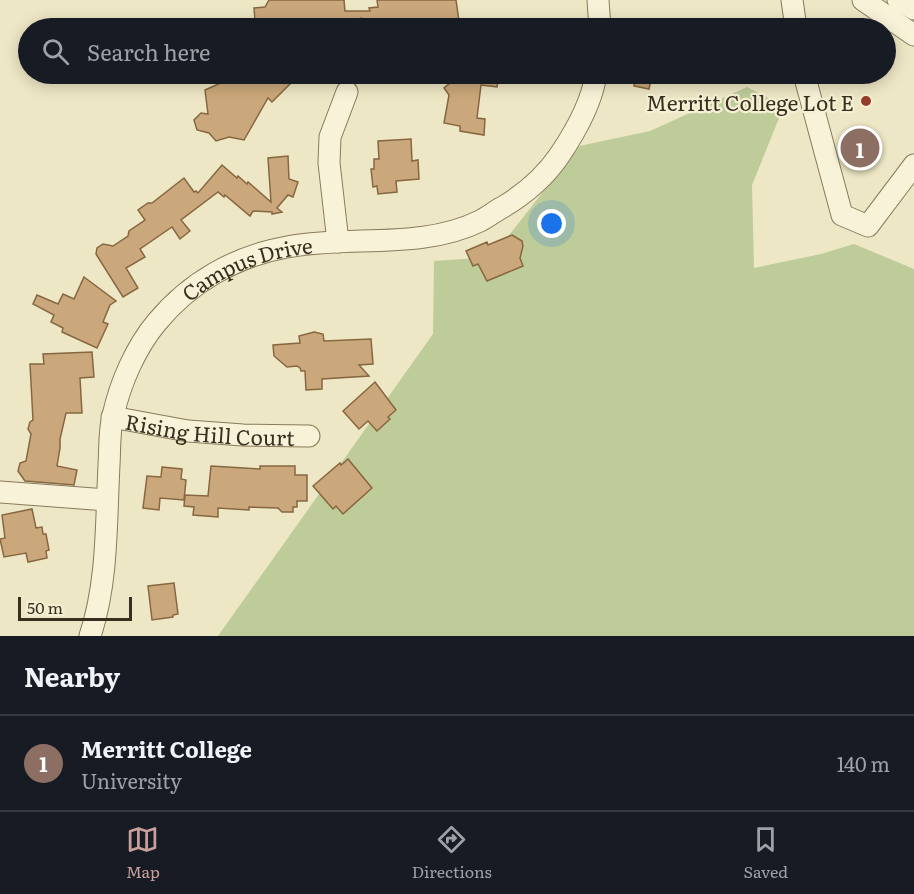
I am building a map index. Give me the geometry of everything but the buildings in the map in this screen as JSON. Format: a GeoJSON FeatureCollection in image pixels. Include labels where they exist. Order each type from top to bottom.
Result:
{"type":"FeatureCollection","features":[{"type":"Feature","properties":{"kind":"street"},"geometry":{"type":"LineString","coordinates":[[598,0],[599,18]]}},
{"type":"Feature","properties":{"kind":"street"},"geometry":{"type":"LineString","coordinates":[[792,0],[795,18]]}},
{"type":"Feature","properties":{"kind":"street"},"geometry":{"type":"LineString","coordinates":[[863,0],[889,18]]}},
{"type":"Feature","properties":{"kind":"street"},"geometry":{"type":"LineString","coordinates":[[898,0],[914,9]]}},
{"type":"Feature","properties":{"kind":"street"},"geometry":{"type":"LineString","coordinates":[[896,23],[914,35]]}},
{"type":"Feature","properties":{"kind":"street","name":"Campus Drive"},"geometry":{"type":"LineString","coordinates":[[90,636],[102,579],[112,417],[135,356],[156,323],[180,298],[204,279],[231,264],[259,253],[289,246],[409,238],[455,230],[479,221],[527,192],[550,169],[585,112],[593,84]]}},
{"type":"Feature","properties":{"kind":"street"},"geometry":{"type":"LineString","coordinates":[[807,84],[842,215],[868,226],[914,165]]}},
{"type":"Feature","properties":{"kind":"street"},"geometry":{"type":"LineString","coordinates":[[338,242],[328,163],[330,137],[347,92]]}},
{"type":"Feature","properties":{"kind":"street","name":"Rising Hill Court"},"geometry":{"type":"LineString","coordinates":[[112,417],[188,431],[309,436]]}},
{"type":"Feature","properties":{"kind":"street"},"geometry":{"type":"LineString","coordinates":[[0,492],[107,500]]}},
{"type":"Feature","properties":{"kind":"green space"},"geometry":{"type":"Polygon","coordinates":[[[747,87],[784,106],[752,185],[754,268],[821,254],[854,244],[914,269],[914,636],[218,636],[433,334],[434,261],[492,257],[579,146],[650,131],[747,87]]]}},
{"type":"Feature","properties":{"kind":"place","name":"Merritt College Lot E"},"geometry":{"type":"Point","coordinates":[866,101]}},
{"type":"Feature","properties":{"kind":"place","name":"Merritt College"},"geometry":{"type":"Point","coordinates":[860,148]}}]}
